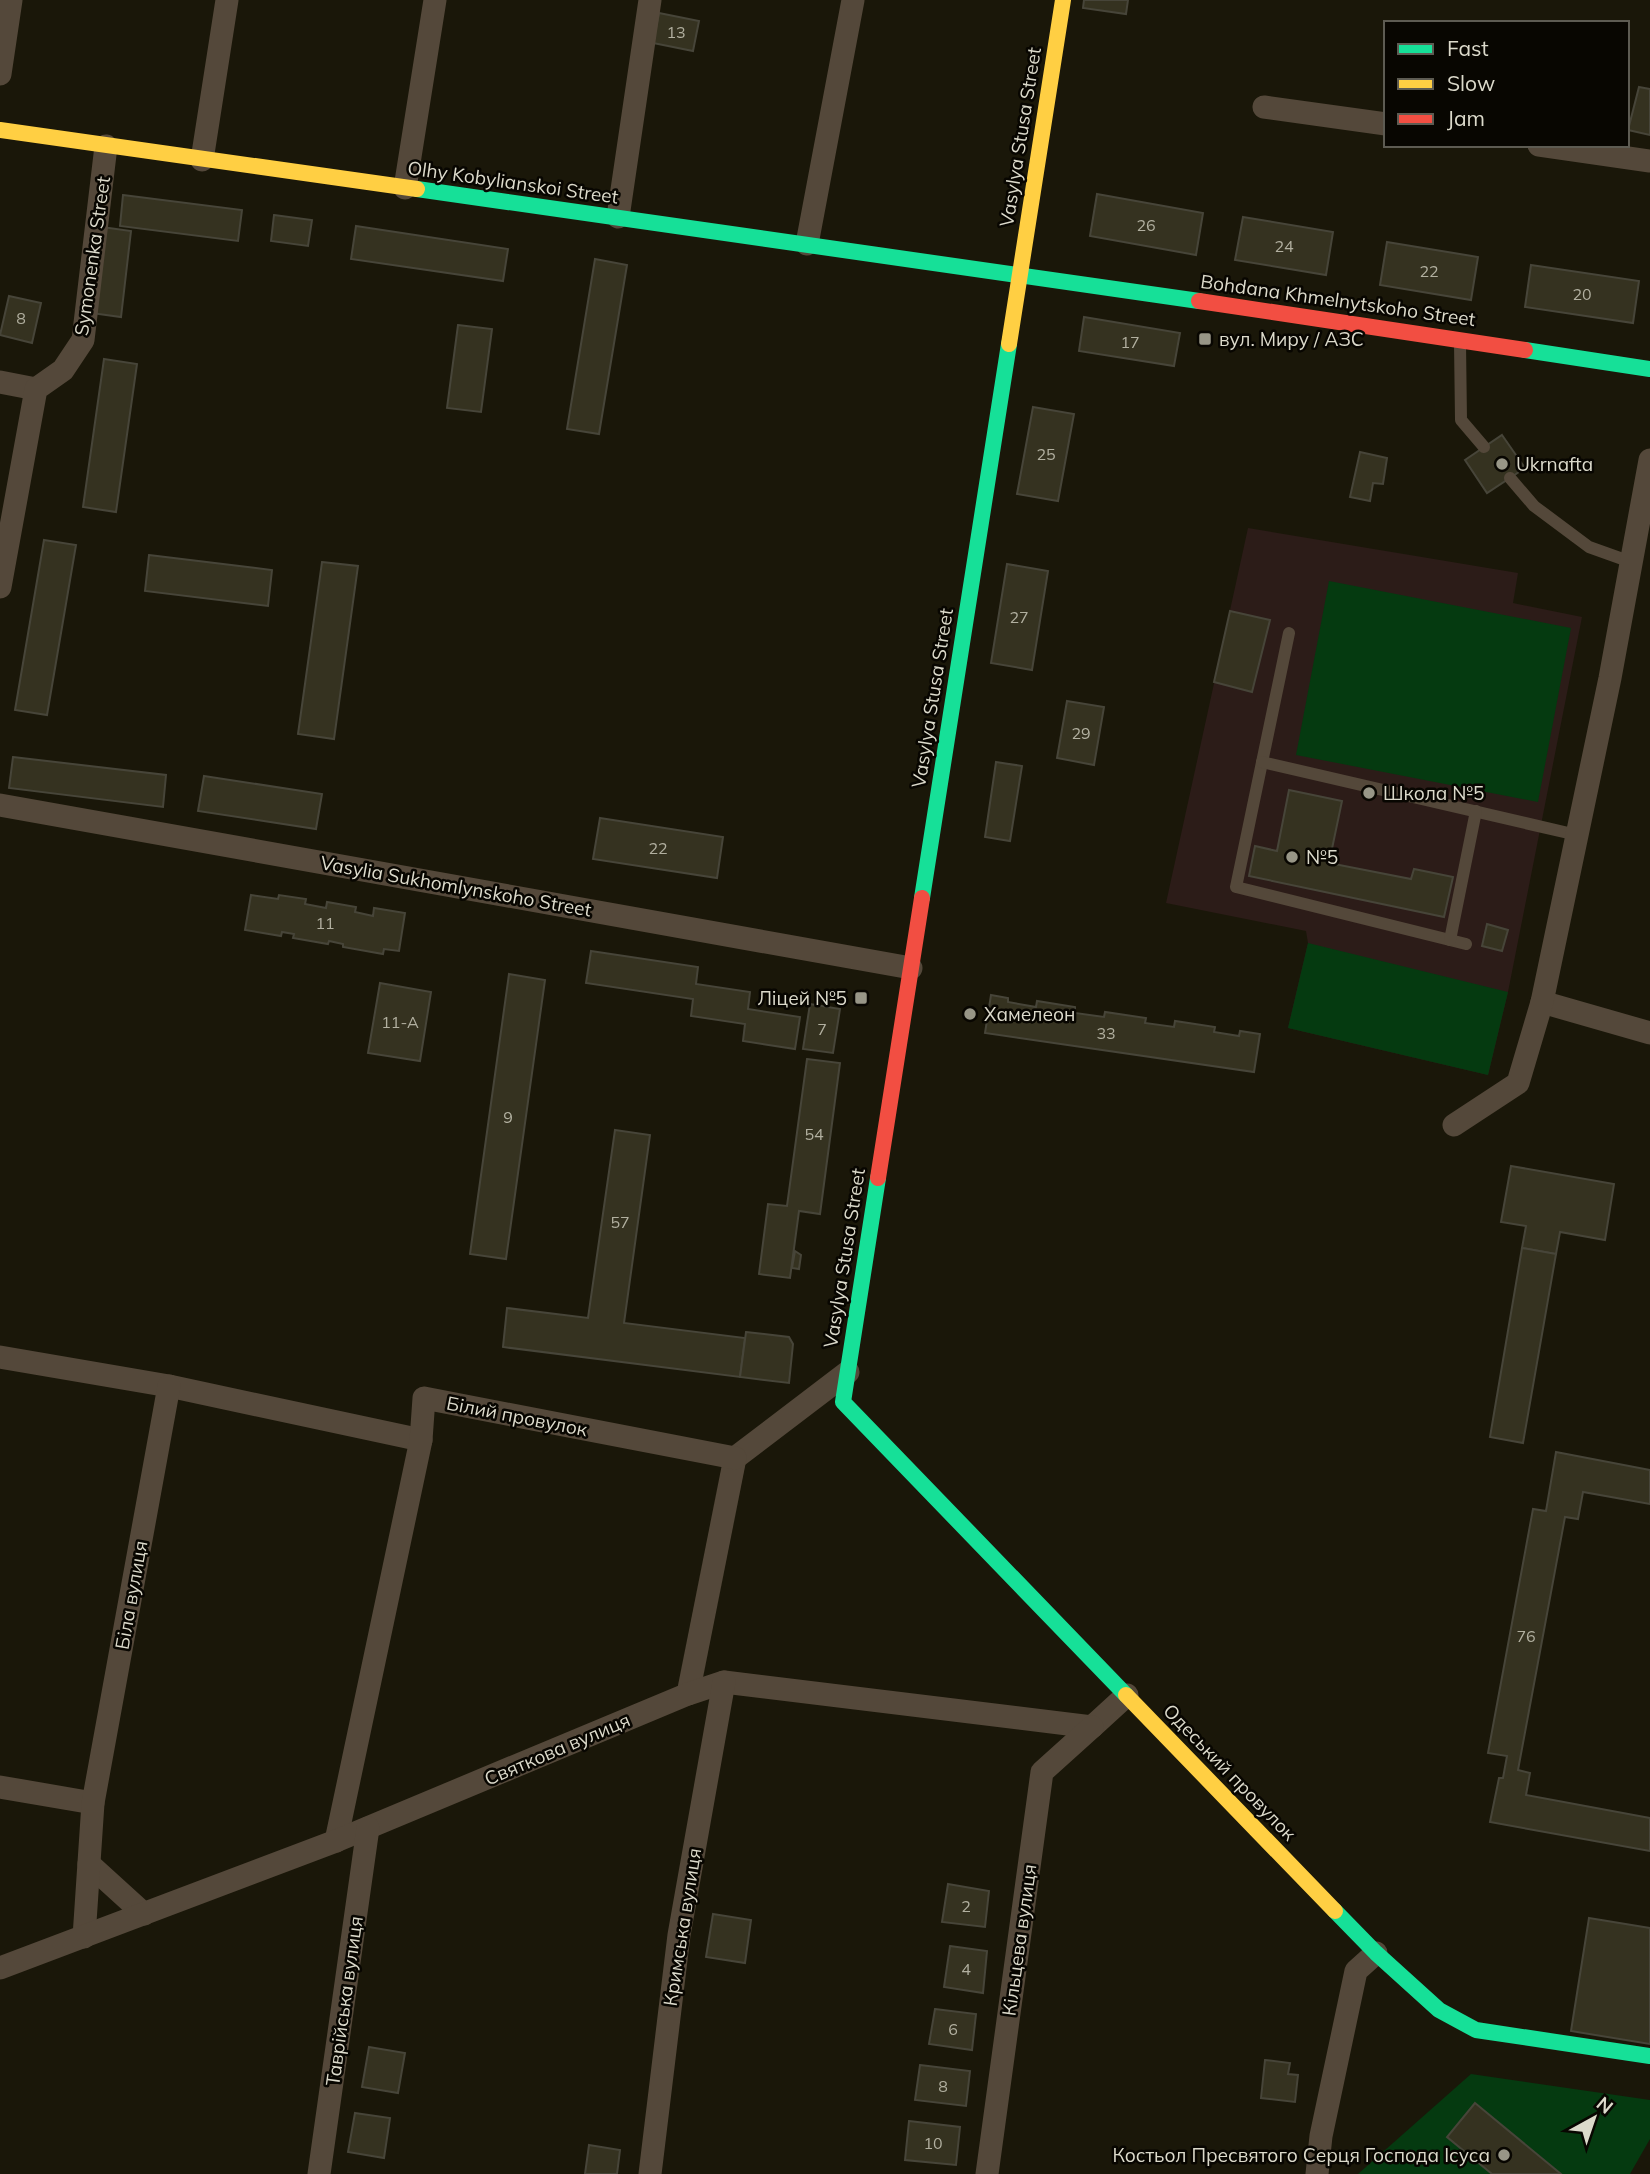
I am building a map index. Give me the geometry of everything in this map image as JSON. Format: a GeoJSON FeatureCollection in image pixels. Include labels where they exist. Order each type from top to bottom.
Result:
{"type":"FeatureCollection","features":[{"type":"Feature","properties":{"kind":"street"},"geometry":{"type":"LineString","coordinates":[[0,74],[11,0]]}},
{"type":"Feature","properties":{"kind":"street"},"geometry":{"type":"LineString","coordinates":[[202,160],[227,0]]}},
{"type":"Feature","properties":{"kind":"street"},"geometry":{"type":"LineString","coordinates":[[405,188],[435,0]]}},
{"type":"Feature","properties":{"kind":"street"},"geometry":{"type":"LineString","coordinates":[[618,217],[650,0]]}},
{"type":"Feature","properties":{"kind":"street"},"geometry":{"type":"LineString","coordinates":[[807,244],[852,0]]}},
{"type":"Feature","properties":{"kind":"street","name":"Vasylya Stusa Street"},"geometry":{"type":"LineString","coordinates":[[843,1402],[1063,0]]}},
{"type":"Feature","properties":{"kind":"street"},"geometry":{"type":"LineString","coordinates":[[1264,107],[1384,124]]}},
{"type":"Feature","properties":{"kind":"street","name":"Olhy Kobylianskoi Street"},"geometry":{"type":"LineString","coordinates":[[0,130],[1020,274]]}},
{"type":"Feature","properties":{"kind":"street","name":"Symonenka Street"},"geometry":{"type":"LineString","coordinates":[[36,389],[62,370],[83,340],[106,146]]}},
{"type":"Feature","properties":{"kind":"street"},"geometry":{"type":"LineString","coordinates":[[1553,147],[1650,161]]}},
{"type":"Feature","properties":{"kind":"street","name":"Bohdana Khmelnytskoho Street"},"geometry":{"type":"LineString","coordinates":[[1020,274],[1650,369]]}},
{"type":"Feature","properties":{"kind":"street"},"geometry":{"type":"LineString","coordinates":[[0,382],[36,389],[0,587]]}},
{"type":"Feature","properties":{"kind":"street"},"geometry":{"type":"LineString","coordinates":[[1454,1125],[1518,1083],[1542,1002],[1650,460]]}},
{"type":"Feature","properties":{"kind":"street","name":"Vasylia Sukhomlynskoho Street"},"geometry":{"type":"LineString","coordinates":[[0,805],[911,968]]}},
{"type":"Feature","properties":{"kind":"street"},"geometry":{"type":"LineString","coordinates":[[1542,1002],[1650,1033]]}},
{"type":"Feature","properties":{"kind":"street"},"geometry":{"type":"LineString","coordinates":[[0,1357],[169,1386],[421,1440]]}},
{"type":"Feature","properties":{"kind":"street"},"geometry":{"type":"LineString","coordinates":[[688,1694],[735,1458],[848,1371]]}},
{"type":"Feature","properties":{"kind":"street","name":"Біла вулиця"},"geometry":{"type":"LineString","coordinates":[[83,1937],[93,1803],[169,1386]]}},
{"type":"Feature","properties":{"kind":"street","name":"Білий провулок"},"geometry":{"type":"LineString","coordinates":[[336,1841],[421,1440],[424,1398],[735,1458]]}},
{"type":"Feature","properties":{"kind":"street","name":"Одеський провулок"},"geometry":{"type":"LineString","coordinates":[[843,1402],[1376,1953],[1439,2011],[1476,2031],[1650,2056]]}},
{"type":"Feature","properties":{"kind":"street","name":"Святкова вулиця"},"geometry":{"type":"LineString","coordinates":[[0,1968],[336,1841],[688,1694],[724,1682],[1092,1727]]}},
{"type":"Feature","properties":{"kind":"street","name":"Кримська вулиця"},"geometry":{"type":"LineString","coordinates":[[650,2174],[678,1935],[724,1682]]}},
{"type":"Feature","properties":{"kind":"street"},"geometry":{"type":"LineString","coordinates":[[1092,1727],[1127,1695]]}},
{"type":"Feature","properties":{"kind":"street","name":"Кільцева вулиця"},"geometry":{"type":"LineString","coordinates":[[986,2174],[1042,1772],[1092,1727]]}},
{"type":"Feature","properties":{"kind":"street"},"geometry":{"type":"LineString","coordinates":[[0,1787],[93,1803]]}},
{"type":"Feature","properties":{"kind":"street","name":"Таврійська вулиця"},"geometry":{"type":"LineString","coordinates":[[319,2174],[368,1828]]}},
{"type":"Feature","properties":{"kind":"street"},"geometry":{"type":"LineString","coordinates":[[89,1864],[144,1914]]}},
{"type":"Feature","properties":{"kind":"street"},"geometry":{"type":"LineString","coordinates":[[1317,2174],[1321,2136],[1356,1971],[1376,1953]]}},
{"type":"Feature","properties":{"kind":"lane"},"geometry":{"type":"LineString","coordinates":[[1460,339],[1461,420],[1484,447]]}},
{"type":"Feature","properties":{"kind":"lane"},"geometry":{"type":"LineString","coordinates":[[1510,478],[1534,506],[1589,547],[1631,562]]}},
{"type":"Feature","properties":{"kind":"lane"},"geometry":{"type":"LineString","coordinates":[[1289,633],[1236,887],[1466,944]]}},
{"type":"Feature","properties":{"kind":"lane"},"geometry":{"type":"LineString","coordinates":[[1262,762],[1577,835]]}},
{"type":"Feature","properties":{"kind":"lane"},"geometry":{"type":"LineString","coordinates":[[1450,940],[1476,811]]}},
{"type":"Feature","properties":{"kind":"shaded area","name":"Школа №5"},"geometry":{"type":"Polygon","coordinates":[[[1248,528],[1518,573],[1513,603],[1582,617],[1508,992],[1488,1075],[1288,1028],[1308,943],[1306,931],[1166,903],[1248,528]]]}},
{"type":"Feature","properties":{"kind":"green space"},"geometry":{"type":"Polygon","coordinates":[[[1329,581],[1571,628],[1538,802],[1296,755],[1329,581]]]}},
{"type":"Feature","properties":{"kind":"green space"},"geometry":{"type":"Polygon","coordinates":[[[1308,943],[1508,992],[1488,1075],[1288,1028],[1308,943]]]}},
{"type":"Feature","properties":{"kind":"green space"},"geometry":{"type":"Polygon","coordinates":[[[1471,2074],[1650,2100],[1650,2139],[1630,2174],[1358,2174],[1471,2074]]]}},
{"type":"Feature","properties":{"kind":"building"},"geometry":{"type":"Polygon","coordinates":[[[1084,0],[1128,0],[1126,14],[1083,8],[1084,0]]]}},
{"type":"Feature","properties":{"kind":"building"},"geometry":{"type":"Polygon","coordinates":[[[659,13],[699,21],[693,51],[653,43],[659,13]]]}},
{"type":"Feature","properties":{"kind":"building"},"geometry":{"type":"Polygon","coordinates":[[[1639,87],[1650,89],[1650,135],[1629,130],[1639,87]]]}},
{"type":"Feature","properties":{"kind":"building"},"geometry":{"type":"Polygon","coordinates":[[[1097,194],[1203,213],[1196,255],[1090,236],[1097,194]]]}},
{"type":"Feature","properties":{"kind":"building"},"geometry":{"type":"Polygon","coordinates":[[[123,195],[242,210],[238,241],[120,226],[123,195]]]}},
{"type":"Feature","properties":{"kind":"building"},"geometry":{"type":"Polygon","coordinates":[[[274,215],[312,220],[308,246],[271,241],[274,215]]]}},
{"type":"Feature","properties":{"kind":"building"},"geometry":{"type":"Polygon","coordinates":[[[1243,217],[1333,232],[1326,275],[1235,260],[1243,217]]]}},
{"type":"Feature","properties":{"kind":"building"},"geometry":{"type":"Polygon","coordinates":[[[356,226],[508,249],[503,281],[351,259],[356,226]]]}},
{"type":"Feature","properties":{"kind":"building"},"geometry":{"type":"Polygon","coordinates":[[[102,227],[131,231],[121,317],[91,313],[102,227]]]}},
{"type":"Feature","properties":{"kind":"building"},"geometry":{"type":"Polygon","coordinates":[[[1387,242],[1478,257],[1471,300],[1380,285],[1387,242]]]}},
{"type":"Feature","properties":{"kind":"building"},"geometry":{"type":"Polygon","coordinates":[[[595,259],[627,265],[599,434],[567,429],[595,259]]]}},
{"type":"Feature","properties":{"kind":"building"},"geometry":{"type":"Polygon","coordinates":[[[1531,265],[1639,281],[1633,323],[1525,307],[1531,265]]]}},
{"type":"Feature","properties":{"kind":"building"},"geometry":{"type":"Polygon","coordinates":[[[9,296],[41,303],[32,343],[0,335],[9,296]]]}},
{"type":"Feature","properties":{"kind":"building"},"geometry":{"type":"Polygon","coordinates":[[[1084,317],[1180,333],[1174,366],[1079,351],[1084,317]]]}},
{"type":"Feature","properties":{"kind":"building"},"geometry":{"type":"Polygon","coordinates":[[[458,325],[492,329],[481,412],[447,408],[458,325]]]}},
{"type":"Feature","properties":{"kind":"building"},"geometry":{"type":"Polygon","coordinates":[[[104,359],[137,364],[116,512],[83,507],[104,359]]]}},
{"type":"Feature","properties":{"kind":"building"},"geometry":{"type":"Polygon","coordinates":[[[1033,407],[1074,414],[1058,501],[1017,494],[1033,407]]]}},
{"type":"Feature","properties":{"kind":"building"},"geometry":{"type":"Polygon","coordinates":[[[1502,435],[1525,468],[1487,493],[1465,460],[1502,435]]]}},
{"type":"Feature","properties":{"kind":"building"},"geometry":{"type":"Polygon","coordinates":[[[1360,452],[1387,458],[1383,484],[1373,483],[1370,501],[1350,497],[1360,452]]]}},
{"type":"Feature","properties":{"kind":"building"},"geometry":{"type":"Polygon","coordinates":[[[44,540],[76,545],[47,715],[15,710],[44,540]]]}},
{"type":"Feature","properties":{"kind":"building"},"geometry":{"type":"Polygon","coordinates":[[[149,555],[272,570],[268,606],[145,591],[149,555]]]}},
{"type":"Feature","properties":{"kind":"building"},"geometry":{"type":"Polygon","coordinates":[[[322,562],[358,566],[334,739],[298,734],[322,562]]]}},
{"type":"Feature","properties":{"kind":"building"},"geometry":{"type":"Polygon","coordinates":[[[1007,564],[1048,571],[1032,670],[991,663],[1007,564]]]}},
{"type":"Feature","properties":{"kind":"building"},"geometry":{"type":"Polygon","coordinates":[[[1230,611],[1270,620],[1252,692],[1214,682],[1230,611]]]}},
{"type":"Feature","properties":{"kind":"building"},"geometry":{"type":"Polygon","coordinates":[[[1067,701],[1104,707],[1094,765],[1057,758],[1067,701]]]}},
{"type":"Feature","properties":{"kind":"building"},"geometry":{"type":"Polygon","coordinates":[[[13,757],[166,775],[163,807],[9,788],[13,757]]]}},
{"type":"Feature","properties":{"kind":"building"},"geometry":{"type":"Polygon","coordinates":[[[996,762],[1022,766],[1010,841],[985,837],[996,762]]]}},
{"type":"Feature","properties":{"kind":"building"},"geometry":{"type":"Polygon","coordinates":[[[204,776],[322,794],[316,829],[198,811],[204,776]]]}},
{"type":"Feature","properties":{"kind":"building","name":"№5"},"geometry":{"type":"Polygon","coordinates":[[[1289,790],[1342,801],[1329,863],[1411,879],[1414,869],[1453,877],[1444,917],[1249,876],[1255,846],[1277,851],[1289,790]]]}},
{"type":"Feature","properties":{"kind":"building"},"geometry":{"type":"Polygon","coordinates":[[[600,818],[723,837],[717,878],[593,859],[600,818]]]}},
{"type":"Feature","properties":{"kind":"building"},"geometry":{"type":"Polygon","coordinates":[[[251,895],[306,899],[305,904],[326,908],[327,902],[356,907],[355,912],[373,916],[374,908],[405,913],[399,951],[384,949],[383,954],[343,947],[343,944],[329,941],[328,944],[293,938],[294,934],[282,932],[281,936],[245,930],[251,895]]]}},
{"type":"Feature","properties":{"kind":"building"},"geometry":{"type":"Polygon","coordinates":[[[1487,924],[1508,930],[1502,951],[1482,946],[1487,924]]]}},
{"type":"Feature","properties":{"kind":"building"},"geometry":{"type":"Polygon","coordinates":[[[591,951],[698,967],[696,984],[750,992],[748,1009],[800,1017],[795,1049],[743,1041],[745,1024],[691,1016],[693,999],[586,983],[591,951]]]}},
{"type":"Feature","properties":{"kind":"building"},"geometry":{"type":"Polygon","coordinates":[[[509,974],[545,980],[506,1259],[470,1254],[509,974]]]}},
{"type":"Feature","properties":{"kind":"building"},"geometry":{"type":"Polygon","coordinates":[[[380,983],[431,992],[420,1061],[368,1053],[380,983]]]}},
{"type":"Feature","properties":{"kind":"building"},"geometry":{"type":"Polygon","coordinates":[[[991,995],[1008,998],[1008,1002],[1036,1007],[1037,1001],[1075,1007],[1075,1013],[1104,1017],[1105,1012],[1146,1018],[1145,1023],[1174,1027],[1175,1021],[1215,1027],[1214,1032],[1239,1036],[1240,1031],[1260,1034],[1254,1072],[985,1033],[991,995]]]}},
{"type":"Feature","properties":{"kind":"building"},"geometry":{"type":"Polygon","coordinates":[[[810,1004],[840,1009],[833,1053],[803,1049],[810,1004]]]}},
{"type":"Feature","properties":{"kind":"building"},"geometry":{"type":"Polygon","coordinates":[[[807,1059],[840,1063],[820,1214],[799,1211],[790,1278],[759,1274],[768,1204],[787,1206],[807,1059]]]}},
{"type":"Feature","properties":{"kind":"building"},"geometry":{"type":"Polygon","coordinates":[[[615,1130],[650,1135],[624,1323],[745,1338],[740,1377],[503,1347],[507,1308],[588,1318],[615,1130]]]}},
{"type":"Feature","properties":{"kind":"building"},"geometry":{"type":"Polygon","coordinates":[[[1511,1166],[1614,1184],[1605,1240],[1560,1232],[1556,1254],[1522,1248],[1526,1226],[1501,1222],[1511,1166]]]}},
{"type":"Feature","properties":{"kind":"building"},"geometry":{"type":"Polygon","coordinates":[[[1522,1248],[1556,1254],[1523,1443],[1490,1437],[1522,1248]]]}},
{"type":"Feature","properties":{"kind":"building"},"geometry":{"type":"Polygon","coordinates":[[[795,1251],[801,1255],[799,1269],[792,1268],[795,1251]]]}},
{"type":"Feature","properties":{"kind":"building"},"geometry":{"type":"Polygon","coordinates":[[[746,1332],[789,1337],[793,1344],[789,1383],[740,1377],[746,1332]]]}},
{"type":"Feature","properties":{"kind":"building"},"geometry":{"type":"Polygon","coordinates":[[[1556,1452],[1650,1470],[1650,1504],[1583,1492],[1578,1519],[1565,1517],[1518,1770],[1530,1773],[1526,1795],[1650,1818],[1650,1851],[1490,1822],[1499,1778],[1503,1778],[1507,1756],[1488,1753],[1533,1509],[1546,1511],[1556,1452]]]}},
{"type":"Feature","properties":{"kind":"building"},"geometry":{"type":"Polygon","coordinates":[[[948,1884],[989,1891],[985,1927],[942,1922],[948,1884]]]}},
{"type":"Feature","properties":{"kind":"building"},"geometry":{"type":"Polygon","coordinates":[[[713,1914],[751,1920],[745,1963],[706,1957],[713,1914]]]}},
{"type":"Feature","properties":{"kind":"building"},"geometry":{"type":"Polygon","coordinates":[[[1589,1918],[1650,1928],[1650,2044],[1571,2031],[1589,1918]]]}},
{"type":"Feature","properties":{"kind":"building"},"geometry":{"type":"Polygon","coordinates":[[[950,1946],[987,1951],[983,1993],[944,1987],[950,1946]]]}},
{"type":"Feature","properties":{"kind":"building"},"geometry":{"type":"Polygon","coordinates":[[[935,2009],[976,2014],[972,2050],[929,2044],[935,2009]]]}},
{"type":"Feature","properties":{"kind":"building"},"geometry":{"type":"Polygon","coordinates":[[[369,2047],[405,2053],[398,2093],[362,2087],[369,2047]]]}},
{"type":"Feature","properties":{"kind":"building"},"geometry":{"type":"Polygon","coordinates":[[[1265,2060],[1290,2063],[1288,2074],[1298,2075],[1295,2102],[1261,2098],[1265,2060]]]}},
{"type":"Feature","properties":{"kind":"building"},"geometry":{"type":"Polygon","coordinates":[[[920,2065],[970,2071],[966,2106],[915,2100],[920,2065]]]}},
{"type":"Feature","properties":{"kind":"building","name":"Костьол Пресвятого Серця Господа Ісуса"},"geometry":{"type":"Polygon","coordinates":[[[1475,2103],[1561,2174],[1492,2174],[1447,2137],[1475,2103]]]}},
{"type":"Feature","properties":{"kind":"building"},"geometry":{"type":"Polygon","coordinates":[[[355,2113],[390,2118],[384,2158],[348,2152],[355,2113]]]}},
{"type":"Feature","properties":{"kind":"building"},"geometry":{"type":"Polygon","coordinates":[[[909,2121],[960,2127],[956,2165],[905,2160],[909,2121]]]}},
{"type":"Feature","properties":{"kind":"building"},"geometry":{"type":"Polygon","coordinates":[[[589,2145],[620,2150],[617,2174],[585,2174],[589,2145]]]}},
{"type":"Feature","properties":{"kind":"traffic: fast"},"geometry":{"type":"LineString","coordinates":[[417,189],[1199,301]]}},
{"type":"Feature","properties":{"kind":"traffic: fast"},"geometry":{"type":"LineString","coordinates":[[922,898],[1009,344]]}},
{"type":"Feature","properties":{"kind":"traffic: fast"},"geometry":{"type":"LineString","coordinates":[[1525,350],[1650,369]]}},
{"type":"Feature","properties":{"kind":"traffic: fast"},"geometry":{"type":"LineString","coordinates":[[878,1178],[843,1402],[1126,1695]]}},
{"type":"Feature","properties":{"kind":"traffic: fast"},"geometry":{"type":"LineString","coordinates":[[1335,1911],[1376,1953],[1439,2010],[1476,2030],[1650,2056]]}},
{"type":"Feature","properties":{"kind":"traffic: slow"},"geometry":{"type":"LineString","coordinates":[[1009,344],[1063,0]]}},
{"type":"Feature","properties":{"kind":"traffic: slow"},"geometry":{"type":"LineString","coordinates":[[0,130],[417,189]]}},
{"type":"Feature","properties":{"kind":"traffic: slow"},"geometry":{"type":"LineString","coordinates":[[1126,1695],[1335,1911]]}},
{"type":"Feature","properties":{"kind":"traffic: jam"},"geometry":{"type":"LineString","coordinates":[[1199,301],[1525,350]]}},
{"type":"Feature","properties":{"kind":"traffic: jam"},"geometry":{"type":"LineString","coordinates":[[878,1178],[922,898]]}},
{"type":"Feature","properties":{"kind":"place","name":"вул. Миру / АЗС"},"geometry":{"type":"Point","coordinates":[1205,339]}},
{"type":"Feature","properties":{"kind":"place","name":"Ukrnafta"},"geometry":{"type":"Point","coordinates":[1502,464]}},
{"type":"Feature","properties":{"kind":"place","name":"Школа №5"},"geometry":{"type":"Point","coordinates":[1369,793]}},
{"type":"Feature","properties":{"kind":"place","name":"№5"},"geometry":{"type":"Point","coordinates":[1292,857]}},
{"type":"Feature","properties":{"kind":"place","name":"Ліцей №5"},"geometry":{"type":"Point","coordinates":[861,998]}},
{"type":"Feature","properties":{"kind":"place","name":"Хамелеон"},"geometry":{"type":"Point","coordinates":[970,1014]}},
{"type":"Feature","properties":{"kind":"place","name":"Костьол Пресвятого Серця Господа Ісуса"},"geometry":{"type":"Point","coordinates":[1504,2155]}}]}
